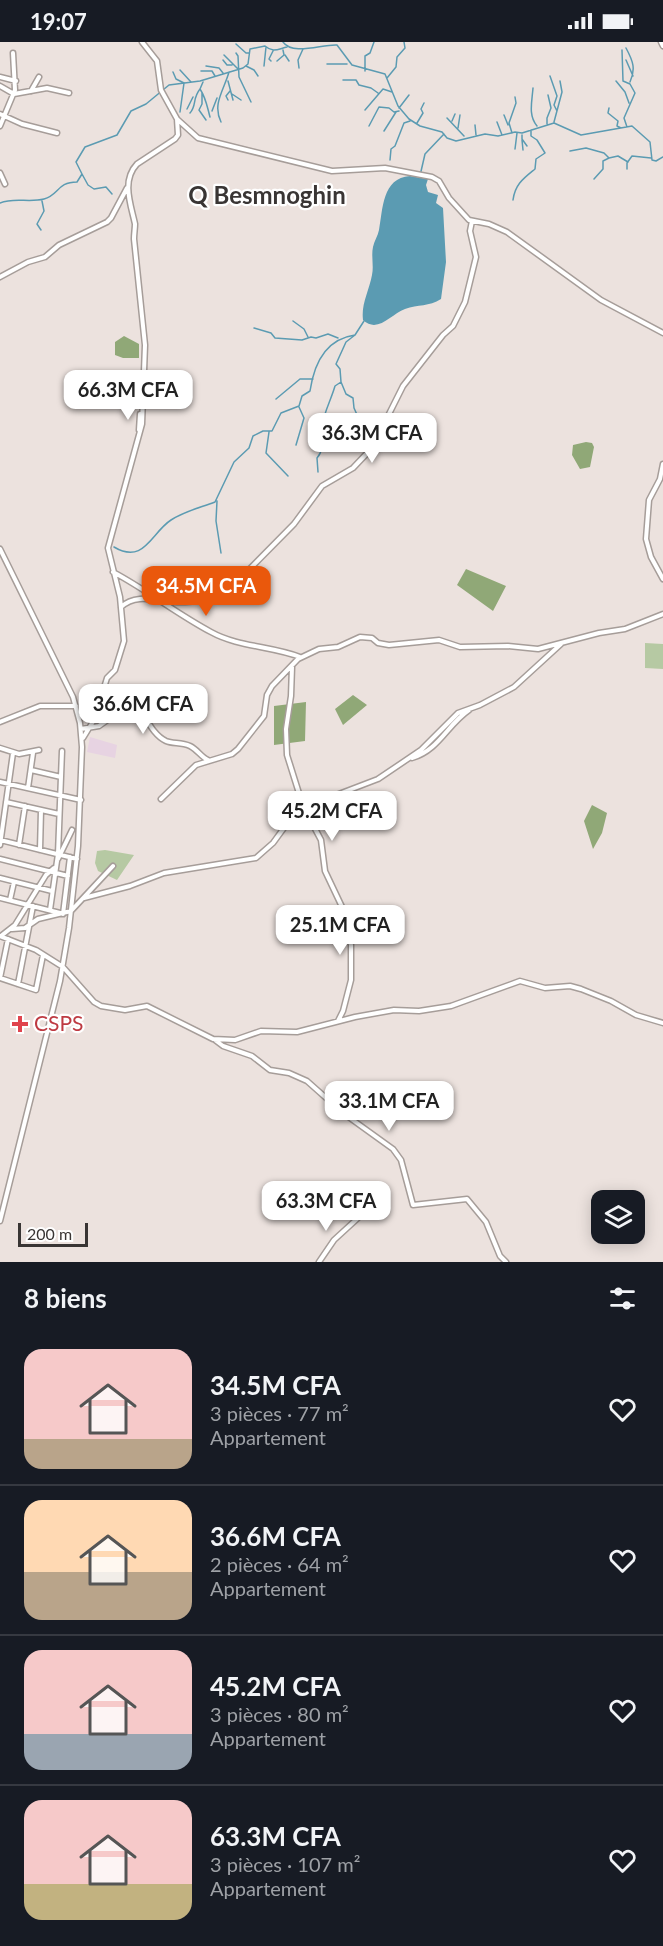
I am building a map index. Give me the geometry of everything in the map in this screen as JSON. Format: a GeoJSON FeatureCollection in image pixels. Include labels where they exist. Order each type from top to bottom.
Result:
{"type":"FeatureCollection","features":[{"type":"Feature","properties":{"kind":"street"},"geometry":{"type":"LineString","coordinates":[[142,42],[157,61],[162,91],[177,119],[198,138],[286,161],[338,171],[385,168],[432,177],[439,181],[458,210],[472,221],[489,224],[507,232],[601,300],[663,333]]}},
{"type":"Feature","properties":{"kind":"street"},"geometry":{"type":"LineString","coordinates":[[0,126],[2,115],[14,94],[13,53]]}},
{"type":"Feature","properties":{"kind":"street"},"geometry":{"type":"LineString","coordinates":[[0,77],[15,81]]}},
{"type":"Feature","properties":{"kind":"street"},"geometry":{"type":"LineString","coordinates":[[31,91],[39,77]]}},
{"type":"Feature","properties":{"kind":"street"},"geometry":{"type":"LineString","coordinates":[[0,86],[14,94],[47,88],[69,93]]}},
{"type":"Feature","properties":{"kind":"street"},"geometry":{"type":"LineString","coordinates":[[2,115],[57,133]]}},
{"type":"Feature","properties":{"kind":"street"},"geometry":{"type":"LineString","coordinates":[[0,277],[28,262],[45,257],[59,245],[107,222],[128,187],[132,169],[176,139],[177,119]]}},
{"type":"Feature","properties":{"kind":"street"},"geometry":{"type":"LineString","coordinates":[[0,173],[5,184]]}},
{"type":"Feature","properties":{"kind":"street"},"geometry":{"type":"LineString","coordinates":[[82,742],[90,727],[107,678],[115,670],[124,634],[121,608],[108,548],[139,439],[144,333],[134,239],[135,225],[128,187]]}},
{"type":"Feature","properties":{"kind":"street"},"geometry":{"type":"LineString","coordinates":[[121,608],[134,600],[205,601],[217,598],[228,591],[294,524],[322,486],[352,468],[372,448],[404,386],[443,335],[453,326],[465,302],[476,258],[470,231],[472,221]]}},
{"type":"Feature","properties":{"kind":"street"},"geometry":{"type":"LineString","coordinates":[[663,464],[660,479],[649,500],[645,538],[663,579]]}},
{"type":"Feature","properties":{"kind":"street"},"geometry":{"type":"LineString","coordinates":[[0,549],[76,706],[82,742],[77,859],[63,967],[0,1221]]}},
{"type":"Feature","properties":{"kind":"street"},"geometry":{"type":"LineString","coordinates":[[113,572],[134,583],[189,621],[211,632],[239,643],[301,658]]}},
{"type":"Feature","properties":{"kind":"street"},"geometry":{"type":"LineString","coordinates":[[161,799],[196,765],[232,754],[250,736],[264,716],[267,695],[272,686],[301,658],[319,649],[338,647],[360,637],[372,638],[378,643],[389,645],[439,640],[460,647],[508,646],[533,650],[552,647],[564,641],[625,629],[663,614]]}},
{"type":"Feature","properties":{"kind":"street"},"geometry":{"type":"LineString","coordinates":[[409,759],[458,712],[472,708],[514,687],[564,641]]}},
{"type":"Feature","properties":{"kind":"street"},"geometry":{"type":"LineString","coordinates":[[292,667],[286,747],[303,806],[321,840],[325,871],[332,890],[340,900],[350,939],[351,980],[343,1011],[337,1022]]}},
{"type":"Feature","properties":{"kind":"street"},"geometry":{"type":"LineString","coordinates":[[0,722],[40,706],[76,706]]}},
{"type":"Feature","properties":{"kind":"street"},"geometry":{"type":"LineString","coordinates":[[81,729],[108,721],[123,709],[139,708],[153,730],[165,741],[186,744],[199,751],[202,758],[208,760]]}},
{"type":"Feature","properties":{"kind":"street"},"geometry":{"type":"LineString","coordinates":[[84,898],[130,886],[164,873],[256,858],[273,843],[290,818],[303,806],[367,785],[409,759],[429,751],[454,723],[472,708]]}},
{"type":"Feature","properties":{"kind":"street"},"geometry":{"type":"LineString","coordinates":[[0,748],[14,753],[33,753],[39,750]]}},
{"type":"Feature","properties":{"kind":"street"},"geometry":{"type":"LineString","coordinates":[[59,854],[62,751]]}},
{"type":"Feature","properties":{"kind":"street"},"geometry":{"type":"LineString","coordinates":[[14,753],[0,842],[77,859]]}},
{"type":"Feature","properties":{"kind":"street"},"geometry":{"type":"LineString","coordinates":[[28,788],[33,753]]}},
{"type":"Feature","properties":{"kind":"street"},"geometry":{"type":"LineString","coordinates":[[31,770],[61,777]]}},
{"type":"Feature","properties":{"kind":"street"},"geometry":{"type":"LineString","coordinates":[[0,782],[81,800]]}},
{"type":"Feature","properties":{"kind":"street"},"geometry":{"type":"LineString","coordinates":[[6,802],[59,814]]}},
{"type":"Feature","properties":{"kind":"street"},"geometry":{"type":"LineString","coordinates":[[19,845],[25,806]]}},
{"type":"Feature","properties":{"kind":"street"},"geometry":{"type":"LineString","coordinates":[[39,850],[41,810]]}},
{"type":"Feature","properties":{"kind":"street"},"geometry":{"type":"LineString","coordinates":[[50,910],[53,872],[59,854],[72,830]]}},
{"type":"Feature","properties":{"kind":"street"},"geometry":{"type":"LineString","coordinates":[[63,914],[70,857]]}},
{"type":"Feature","properties":{"kind":"street"},"geometry":{"type":"LineString","coordinates":[[0,859],[68,876]]}},
{"type":"Feature","properties":{"kind":"street"},"geometry":{"type":"LineString","coordinates":[[1,936],[25,928],[38,919],[70,913],[113,866]]}},
{"type":"Feature","properties":{"kind":"street"},"geometry":{"type":"LineString","coordinates":[[8,932],[46,875],[53,872]]}},
{"type":"Feature","properties":{"kind":"street"},"geometry":{"type":"LineString","coordinates":[[0,878],[52,891]]}},
{"type":"Feature","properties":{"kind":"street"},"geometry":{"type":"LineString","coordinates":[[10,900],[14,882]]}},
{"type":"Feature","properties":{"kind":"street"},"geometry":{"type":"LineString","coordinates":[[0,898],[63,914]]}},
{"type":"Feature","properties":{"kind":"street"},"geometry":{"type":"LineString","coordinates":[[18,984],[33,906]]}},
{"type":"Feature","properties":{"kind":"street"},"geometry":{"type":"LineString","coordinates":[[1,936],[43,954],[63,967],[94,1002],[101,1006],[125,1010],[147,1006],[223,1046],[252,1056],[270,1070],[289,1073],[307,1082],[343,1113],[393,1149],[401,1160],[413,1205],[467,1198],[486,1222],[500,1257],[506,1262]]}},
{"type":"Feature","properties":{"kind":"street"},"geometry":{"type":"LineString","coordinates":[[8,939],[2,959],[0,978],[36,990],[43,954]]}},
{"type":"Feature","properties":{"kind":"street"},"geometry":{"type":"LineString","coordinates":[[213,1039],[235,1040],[261,1031],[297,1032],[394,1010],[419,1011],[451,1006],[520,981],[545,987],[567,986],[581,989],[611,1001],[636,1015],[663,1023]]}},
{"type":"Feature","properties":{"kind":"street"},"geometry":{"type":"LineString","coordinates":[[319,1262],[334,1240],[340,1237],[358,1218]]}},
{"type":"Feature","properties":{"kind":"shaded area"},"geometry":{"type":"Polygon","coordinates":[[[90,737],[117,745],[115,758],[87,752],[90,737]]]}},
{"type":"Feature","properties":{"kind":"green space"},"geometry":{"type":"Polygon","coordinates":[[[124,336],[139,344],[139,358],[123,358],[115,355],[115,342],[124,336]]]}},
{"type":"Feature","properties":{"kind":"green space"},"geometry":{"type":"Polygon","coordinates":[[[592,443],[594,447],[590,467],[580,469],[572,455],[573,445],[592,443]]]}},
{"type":"Feature","properties":{"kind":"green space"},"geometry":{"type":"Polygon","coordinates":[[[466,569],[506,586],[493,611],[457,585],[466,569]]]}},
{"type":"Feature","properties":{"kind":"green space"},"geometry":{"type":"Polygon","coordinates":[[[645,643],[663,644],[663,669],[645,668],[645,643]]]}},
{"type":"Feature","properties":{"kind":"green space"},"geometry":{"type":"Polygon","coordinates":[[[353,695],[367,705],[343,725],[335,709],[353,695]]]}},
{"type":"Feature","properties":{"kind":"green space"},"geometry":{"type":"Polygon","coordinates":[[[306,702],[305,741],[274,745],[274,706],[306,702]]]}},
{"type":"Feature","properties":{"kind":"green space"},"geometry":{"type":"Polygon","coordinates":[[[592,805],[607,813],[602,833],[593,849],[584,821],[592,805]]]}},
{"type":"Feature","properties":{"kind":"green space"},"geometry":{"type":"Polygon","coordinates":[[[105,850],[134,855],[117,880],[98,871],[95,863],[97,851],[105,850]]]}},
{"type":"Feature","properties":{"kind":"water"},"geometry":{"type":"Polygon","coordinates":[[[410,176],[428,179],[426,185],[428,192],[438,195],[436,203],[443,208],[446,262],[441,299],[400,311],[379,324],[369,324],[363,320],[363,308],[372,275],[373,247],[383,204],[394,182],[410,176]]]}},
{"type":"Feature","properties":{"kind":"waterway"},"geometry":{"type":"LineString","coordinates":[[283,42],[288,46],[301,49],[337,45],[352,65],[385,74],[398,106],[409,119],[420,126],[442,132],[447,138],[456,141],[485,134],[498,136],[515,132],[522,133],[554,123],[581,135],[632,126],[650,142],[652,160],[656,161],[663,157]]}},
{"type":"Feature","properties":{"kind":"waterway"},"geometry":{"type":"LineString","coordinates":[[365,71],[365,56],[370,53],[374,42]]}},
{"type":"Feature","properties":{"kind":"waterway"},"geometry":{"type":"LineString","coordinates":[[387,78],[396,67],[397,57],[405,48],[404,42]]}},
{"type":"Feature","properties":{"kind":"waterway"},"geometry":{"type":"LineString","coordinates":[[236,44],[249,53]]}},
{"type":"Feature","properties":{"kind":"waterway"},"geometry":{"type":"LineString","coordinates":[[0,203],[11,200],[44,199],[53,195],[62,186],[77,182],[82,174],[76,162],[85,147],[117,135],[131,111],[146,104],[169,85],[200,81],[243,68],[248,64],[250,49],[265,46],[276,50],[287,47]]}},
{"type":"Feature","properties":{"kind":"waterway"},"geometry":{"type":"LineString","coordinates":[[264,66],[266,47]]}},
{"type":"Feature","properties":{"kind":"waterway"},"geometry":{"type":"LineString","coordinates":[[626,48],[633,65],[630,82]]}},
{"type":"Feature","properties":{"kind":"waterway"},"geometry":{"type":"LineString","coordinates":[[299,68],[298,60],[303,49]]}},
{"type":"Feature","properties":{"kind":"waterway"},"geometry":{"type":"LineString","coordinates":[[277,61],[284,55],[283,50]]}},
{"type":"Feature","properties":{"kind":"waterway"},"geometry":{"type":"LineString","coordinates":[[622,50],[623,81],[630,84],[635,93],[624,118],[627,127]]}},
{"type":"Feature","properties":{"kind":"waterway"},"geometry":{"type":"LineString","coordinates":[[271,61],[269,59],[273,51]]}},
{"type":"Feature","properties":{"kind":"waterway"},"geometry":{"type":"LineString","coordinates":[[236,53],[239,77],[251,102]]}},
{"type":"Feature","properties":{"kind":"waterway"},"geometry":{"type":"LineString","coordinates":[[224,55],[238,69]]}},
{"type":"Feature","properties":{"kind":"waterway"},"geometry":{"type":"LineString","coordinates":[[285,55],[289,61]]}},
{"type":"Feature","properties":{"kind":"waterway"},"geometry":{"type":"LineString","coordinates":[[223,60],[227,65],[232,65]]}},
{"type":"Feature","properties":{"kind":"waterway"},"geometry":{"type":"LineString","coordinates":[[626,60],[633,76]]}},
{"type":"Feature","properties":{"kind":"waterway"},"geometry":{"type":"LineString","coordinates":[[327,64],[347,64]]}},
{"type":"Feature","properties":{"kind":"waterway"},"geometry":{"type":"LineString","coordinates":[[206,66],[219,68],[223,73]]}},
{"type":"Feature","properties":{"kind":"waterway"},"geometry":{"type":"LineString","coordinates":[[246,66],[254,70],[258,76]]}},
{"type":"Feature","properties":{"kind":"waterway"},"geometry":{"type":"LineString","coordinates":[[180,70],[191,82]]}},
{"type":"Feature","properties":{"kind":"waterway"},"geometry":{"type":"LineString","coordinates":[[201,71],[212,71],[215,76]]}},
{"type":"Feature","properties":{"kind":"waterway"},"geometry":{"type":"LineString","coordinates":[[173,72],[176,79],[184,83],[180,112]]}},
{"type":"Feature","properties":{"kind":"waterway"},"geometry":{"type":"LineString","coordinates":[[221,122],[218,103],[229,72]]}},
{"type":"Feature","properties":{"kind":"waterway"},"geometry":{"type":"LineString","coordinates":[[550,76],[557,96],[554,105],[557,111]]}},
{"type":"Feature","properties":{"kind":"waterway"},"geometry":{"type":"LineString","coordinates":[[343,80],[356,80],[359,85],[371,88],[378,93]]}},
{"type":"Feature","properties":{"kind":"waterway"},"geometry":{"type":"LineString","coordinates":[[228,81],[233,100]]}},
{"type":"Feature","properties":{"kind":"waterway"},"geometry":{"type":"LineString","coordinates":[[554,122],[562,92],[560,81]]}},
{"type":"Feature","properties":{"kind":"waterway"},"geometry":{"type":"LineString","coordinates":[[616,81],[625,92],[629,103]]}},
{"type":"Feature","properties":{"kind":"waterway"},"geometry":{"type":"LineString","coordinates":[[203,82],[200,89],[210,117]]}},
{"type":"Feature","properties":{"kind":"waterway"},"geometry":{"type":"LineString","coordinates":[[533,88],[532,113],[537,126]]}},
{"type":"Feature","properties":{"kind":"waterway"},"geometry":{"type":"LineString","coordinates":[[190,113],[200,89]]}},
{"type":"Feature","properties":{"kind":"waterway"},"geometry":{"type":"LineString","coordinates":[[365,110],[383,89],[392,92]]}},
{"type":"Feature","properties":{"kind":"waterway"},"geometry":{"type":"LineString","coordinates":[[228,100],[226,96],[230,91]]}},
{"type":"Feature","properties":{"kind":"waterway"},"geometry":{"type":"LineString","coordinates":[[202,93],[202,104],[199,110],[206,120]]}},
{"type":"Feature","properties":{"kind":"waterway"},"geometry":{"type":"LineString","coordinates":[[232,94],[241,100]]}},
{"type":"Feature","properties":{"kind":"waterway"},"geometry":{"type":"LineString","coordinates":[[399,108],[409,95]]}},
{"type":"Feature","properties":{"kind":"waterway"},"geometry":{"type":"LineString","coordinates":[[547,124],[551,108],[548,95]]}},
{"type":"Feature","properties":{"kind":"waterway"},"geometry":{"type":"LineString","coordinates":[[187,109],[193,97]]}},
{"type":"Feature","properties":{"kind":"waterway"},"geometry":{"type":"LineString","coordinates":[[512,133],[509,123],[516,103],[515,97]]}},
{"type":"Feature","properties":{"kind":"waterway"},"geometry":{"type":"LineString","coordinates":[[212,111],[217,98]]}},
{"type":"Feature","properties":{"kind":"waterway"},"geometry":{"type":"LineString","coordinates":[[417,123],[423,113],[421,109],[424,103]]}},
{"type":"Feature","properties":{"kind":"waterway"},"geometry":{"type":"LineString","coordinates":[[369,126],[379,107],[389,108],[394,112],[399,111]]}},
{"type":"Feature","properties":{"kind":"waterway"},"geometry":{"type":"LineString","coordinates":[[609,108],[608,113],[618,121],[617,126],[621,128]]}},
{"type":"Feature","properties":{"kind":"waterway"},"geometry":{"type":"LineString","coordinates":[[384,131],[396,112]]}},
{"type":"Feature","properties":{"kind":"waterway"},"geometry":{"type":"LineString","coordinates":[[452,121],[455,114]]}},
{"type":"Feature","properties":{"kind":"waterway"},"geometry":{"type":"LineString","coordinates":[[458,128],[460,115]]}},
{"type":"Feature","properties":{"kind":"waterway"},"geometry":{"type":"LineString","coordinates":[[504,115],[508,125]]}},
{"type":"Feature","properties":{"kind":"waterway"},"geometry":{"type":"LineString","coordinates":[[447,118],[464,136]]}},
{"type":"Feature","properties":{"kind":"waterway"},"geometry":{"type":"LineString","coordinates":[[390,160],[391,149],[395,146],[404,123],[410,121]]}},
{"type":"Feature","properties":{"kind":"waterway"},"geometry":{"type":"LineString","coordinates":[[497,122],[502,135]]}},
{"type":"Feature","properties":{"kind":"waterway"},"geometry":{"type":"LineString","coordinates":[[475,125],[476,135]]}},
{"type":"Feature","properties":{"kind":"waterway"},"geometry":{"type":"LineString","coordinates":[[513,200],[518,186],[535,169],[536,159],[545,153],[537,140],[531,136],[531,130]]}},
{"type":"Feature","properties":{"kind":"waterway"},"geometry":{"type":"LineString","coordinates":[[515,149],[517,133]]}},
{"type":"Feature","properties":{"kind":"waterway"},"geometry":{"type":"LineString","coordinates":[[419,180],[425,154],[444,134]]}},
{"type":"Feature","properties":{"kind":"waterway"},"geometry":{"type":"LineString","coordinates":[[522,135],[527,146]]}},
{"type":"Feature","properties":{"kind":"waterway"},"geometry":{"type":"LineString","coordinates":[[522,140],[523,150]]}},
{"type":"Feature","properties":{"kind":"waterway"},"geometry":{"type":"LineString","coordinates":[[570,151],[586,148],[604,153],[609,158],[618,156],[628,162]]}},
{"type":"Feature","properties":{"kind":"waterway"},"geometry":{"type":"LineString","coordinates":[[627,169],[627,163],[632,156],[651,158]]}},
{"type":"Feature","properties":{"kind":"waterway"},"geometry":{"type":"LineString","coordinates":[[594,179],[603,169],[603,161],[609,158]]}},
{"type":"Feature","properties":{"kind":"waterway"},"geometry":{"type":"LineString","coordinates":[[82,174],[88,185],[94,189],[106,187],[112,194]]}},
{"type":"Feature","properties":{"kind":"waterway"},"geometry":{"type":"LineString","coordinates":[[41,230],[37,224],[44,211],[42,201]]}},
{"type":"Feature","properties":{"kind":"waterway"},"geometry":{"type":"LineString","coordinates":[[293,321],[304,329],[308,337]]}},
{"type":"Feature","properties":{"kind":"waterway"},"geometry":{"type":"LineString","coordinates":[[114,547],[124,552],[140,550],[171,520],[215,502],[234,462],[249,448],[253,436],[263,431],[272,431],[281,413],[299,406],[302,396],[310,391],[318,362],[323,354],[336,342],[355,335],[364,321]]}},
{"type":"Feature","properties":{"kind":"waterway"},"geometry":{"type":"LineString","coordinates":[[254,328],[271,333],[275,338],[302,340],[328,334],[338,338]]}},
{"type":"Feature","properties":{"kind":"waterway"},"geometry":{"type":"LineString","coordinates":[[318,472],[317,458],[322,447],[323,421],[335,386],[341,382],[340,369],[336,364],[346,342],[355,335]]}},
{"type":"Feature","properties":{"kind":"waterway"},"geometry":{"type":"LineString","coordinates":[[276,399],[300,379],[313,379]]}},
{"type":"Feature","properties":{"kind":"waterway"},"geometry":{"type":"LineString","coordinates":[[341,382],[346,394],[353,398],[354,408],[363,428],[371,437]]}},
{"type":"Feature","properties":{"kind":"waterway"},"geometry":{"type":"LineString","coordinates":[[296,445],[304,418],[299,407]]}},
{"type":"Feature","properties":{"kind":"waterway"},"geometry":{"type":"LineString","coordinates":[[357,442],[356,436],[363,428]]}},
{"type":"Feature","properties":{"kind":"waterway"},"geometry":{"type":"LineString","coordinates":[[269,432],[266,453],[288,476]]}},
{"type":"Feature","properties":{"kind":"waterway"},"geometry":{"type":"LineString","coordinates":[[217,501],[216,521],[221,553]]}},
{"type":"Feature","properties":{"kind":"place","name":"CSPS"},"geometry":{"type":"Point","coordinates":[20,1024]}},
{"type":"Feature","properties":{"kind":"district","name":"Q Besmnoghin"},"geometry":{"type":"Point","coordinates":[267,196]}}]}
